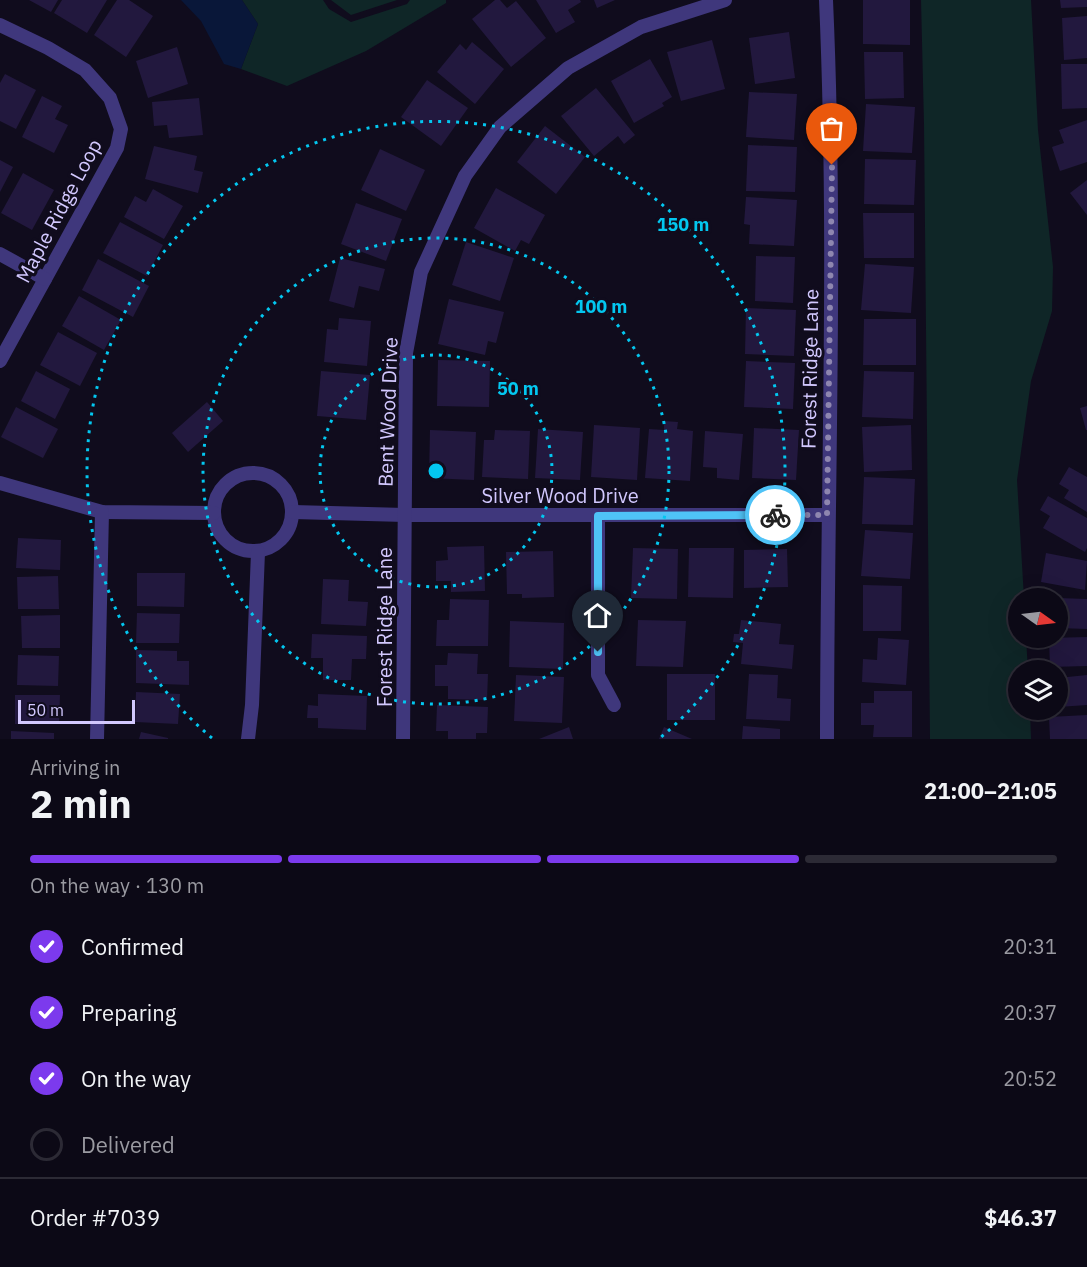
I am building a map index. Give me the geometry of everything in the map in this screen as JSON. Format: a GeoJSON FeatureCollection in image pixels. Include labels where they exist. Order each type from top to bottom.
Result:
{"type":"FeatureCollection","features":[{"type":"Feature","properties":{"kind":"street","name":"Bent Wood Drive"},"geometry":{"type":"LineString","coordinates":[[405,515],[406,353],[421,272],[465,176],[500,127],[568,68],[641,27],[725,0]]}},
{"type":"Feature","properties":{"kind":"street","name":"Forest Ridge Lane"},"geometry":{"type":"LineString","coordinates":[[826,0],[832,142],[827,515],[827,739]]}},
{"type":"Feature","properties":{"kind":"street","name":"Maple Ridge Loop"},"geometry":{"type":"LineString","coordinates":[[0,25],[48,48],[85,70],[110,98],[121,129],[117,148],[0,361]]}},
{"type":"Feature","properties":{"kind":"street"},"geometry":{"type":"LineString","coordinates":[[0,254],[45,279]]}},
{"type":"Feature","properties":{"kind":"street"},"geometry":{"type":"LineString","coordinates":[[255,472],[277,480],[289,494],[293,512],[290,528],[279,542],[258,552],[238,549],[227,542],[218,531],[214,513],[220,491],[226,483],[237,476],[255,472]]}},
{"type":"Feature","properties":{"kind":"street"},"geometry":{"type":"LineString","coordinates":[[0,483],[102,512],[214,513]]}},
{"type":"Feature","properties":{"kind":"street"},"geometry":{"type":"LineString","coordinates":[[97,739],[102,512]]}},
{"type":"Feature","properties":{"kind":"street","name":"Silver Wood Drive"},"geometry":{"type":"LineString","coordinates":[[293,512],[405,515],[827,515]]}},
{"type":"Feature","properties":{"kind":"street","name":"Forest Ridge Lane"},"geometry":{"type":"LineString","coordinates":[[403,739],[405,515]]}},
{"type":"Feature","properties":{"kind":"street"},"geometry":{"type":"LineString","coordinates":[[598,516],[597,675],[614,705]]}},
{"type":"Feature","properties":{"kind":"street"},"geometry":{"type":"LineString","coordinates":[[248,739],[252,705],[258,552]]}},
{"type":"Feature","properties":{"kind":"green space"},"geometry":{"type":"Polygon","coordinates":[[[242,0],[323,0],[329,9],[351,22],[407,4],[410,0],[446,0],[446,3],[366,51],[287,86],[241,69],[258,24],[242,0]]]}},
{"type":"Feature","properties":{"kind":"green space"},"geometry":{"type":"Polygon","coordinates":[[[331,0],[397,0],[351,15],[331,0]]]}},
{"type":"Feature","properties":{"kind":"green space"},"geometry":{"type":"Polygon","coordinates":[[[921,0],[1031,0],[1038,130],[1053,267],[1052,311],[1031,381],[1017,480],[1023,588],[1008,588],[1008,648],[1027,648],[1027,660],[1008,660],[1008,720],[1030,720],[1031,739],[930,739],[921,0]]]}},
{"type":"Feature","properties":{"kind":"water"},"geometry":{"type":"Polygon","coordinates":[[[181,0],[242,0],[258,24],[241,69],[224,64],[201,21],[181,0]]]}},
{"type":"Feature","properties":{"kind":"building"},"geometry":{"type":"Polygon","coordinates":[[[29,0],[58,0],[51,12],[29,0]]]}},
{"type":"Feature","properties":{"kind":"building"},"geometry":{"type":"Polygon","coordinates":[[[62,0],[107,0],[87,33],[54,13],[62,0]]]}},
{"type":"Feature","properties":{"kind":"building"},"geometry":{"type":"Polygon","coordinates":[[[117,0],[129,0],[153,16],[126,57],[94,35],[117,0]]]}},
{"type":"Feature","properties":{"kind":"building"},"geometry":{"type":"Polygon","coordinates":[[[495,0],[500,0],[507,8],[516,1],[546,38],[511,67],[472,19],[495,0]]]}},
{"type":"Feature","properties":{"kind":"building"},"geometry":{"type":"Polygon","coordinates":[[[536,0],[580,0],[581,2],[568,10],[575,22],[556,33],[536,0]]]}},
{"type":"Feature","properties":{"kind":"building"},"geometry":{"type":"Polygon","coordinates":[[[594,0],[615,0],[597,8],[594,0]]]}},
{"type":"Feature","properties":{"kind":"building"},"geometry":{"type":"Polygon","coordinates":[[[863,0],[910,0],[910,45],[863,44],[863,0]]]}},
{"type":"Feature","properties":{"kind":"building"},"geometry":{"type":"Polygon","coordinates":[[[1060,0],[1087,0],[1087,7],[1061,8],[1060,0]]]}},
{"type":"Feature","properties":{"kind":"building"},"geometry":{"type":"Polygon","coordinates":[[[1087,16],[1087,58],[1064,60],[1062,18],[1087,16]]]}},
{"type":"Feature","properties":{"kind":"building"},"geometry":{"type":"Polygon","coordinates":[[[789,32],[795,78],[755,84],[749,38],[789,32]]]}},
{"type":"Feature","properties":{"kind":"building"},"geometry":{"type":"Polygon","coordinates":[[[712,40],[725,89],[681,101],[667,52],[712,40]]]}},
{"type":"Feature","properties":{"kind":"building"},"geometry":{"type":"Polygon","coordinates":[[[472,42],[504,69],[475,104],[437,72],[460,44],[466,50],[472,42]]]}},
{"type":"Feature","properties":{"kind":"building"},"geometry":{"type":"Polygon","coordinates":[[[177,47],[188,84],[148,98],[136,61],[177,47]]]}},
{"type":"Feature","properties":{"kind":"building"},"geometry":{"type":"Polygon","coordinates":[[[864,52],[903,52],[904,98],[865,99],[864,52]]]}},
{"type":"Feature","properties":{"kind":"building"},"geometry":{"type":"Polygon","coordinates":[[[650,59],[672,97],[662,103],[664,106],[634,123],[611,81],[650,59]]]}},
{"type":"Feature","properties":{"kind":"building"},"geometry":{"type":"Polygon","coordinates":[[[1061,64],[1087,64],[1087,108],[1062,109],[1061,64]]]}},
{"type":"Feature","properties":{"kind":"building"},"geometry":{"type":"Polygon","coordinates":[[[5,74],[36,90],[16,129],[0,121],[0,83],[5,74]]]}},
{"type":"Feature","properties":{"kind":"building"},"geometry":{"type":"Polygon","coordinates":[[[427,80],[468,108],[441,146],[401,117],[427,80]]]}},
{"type":"Feature","properties":{"kind":"building"},"geometry":{"type":"Polygon","coordinates":[[[596,88],[635,135],[624,144],[618,136],[594,156],[561,116],[596,88]]]}},
{"type":"Feature","properties":{"kind":"building"},"geometry":{"type":"Polygon","coordinates":[[[749,92],[797,94],[794,140],[746,137],[749,92]]]}},
{"type":"Feature","properties":{"kind":"building"},"geometry":{"type":"Polygon","coordinates":[[[42,96],[62,106],[55,119],[68,125],[54,153],[22,137],[42,96]]]}},
{"type":"Feature","properties":{"kind":"building"},"geometry":{"type":"Polygon","coordinates":[[[199,98],[203,135],[169,138],[167,125],[154,126],[152,102],[199,98]]]}},
{"type":"Feature","properties":{"kind":"building"},"geometry":{"type":"Polygon","coordinates":[[[866,104],[915,107],[912,153],[863,151],[866,104]]]}},
{"type":"Feature","properties":{"kind":"building"},"geometry":{"type":"Polygon","coordinates":[[[1087,120],[1087,162],[1060,171],[1052,147],[1064,143],[1059,130],[1087,120]]]}},
{"type":"Feature","properties":{"kind":"building"},"geometry":{"type":"Polygon","coordinates":[[[545,126],[585,157],[556,194],[517,162],[545,126]]]}},
{"type":"Feature","properties":{"kind":"building"},"geometry":{"type":"Polygon","coordinates":[[[748,145],[797,147],[795,192],[746,191],[748,145]]]}},
{"type":"Feature","properties":{"kind":"building"},"geometry":{"type":"Polygon","coordinates":[[[154,146],[197,156],[194,170],[203,172],[198,193],[145,179],[154,146]]]}},
{"type":"Feature","properties":{"kind":"building"},"geometry":{"type":"Polygon","coordinates":[[[380,149],[425,170],[406,211],[361,190],[380,149]]]}},
{"type":"Feature","properties":{"kind":"building"},"geometry":{"type":"Polygon","coordinates":[[[865,159],[916,160],[914,205],[864,204],[865,159]]]}},
{"type":"Feature","properties":{"kind":"building"},"geometry":{"type":"Polygon","coordinates":[[[0,160],[13,167],[0,192],[0,160]]]}},
{"type":"Feature","properties":{"kind":"building"},"geometry":{"type":"Polygon","coordinates":[[[23,173],[54,190],[32,230],[1,213],[23,173]]]}},
{"type":"Feature","properties":{"kind":"building"},"geometry":{"type":"Polygon","coordinates":[[[1087,180],[1087,215],[1070,193],[1087,180]]]}},
{"type":"Feature","properties":{"kind":"building"},"geometry":{"type":"Polygon","coordinates":[[[496,188],[545,215],[529,244],[521,240],[515,251],[474,228],[496,188]]]}},
{"type":"Feature","properties":{"kind":"building"},"geometry":{"type":"Polygon","coordinates":[[[153,189],[183,206],[164,239],[124,217],[135,196],[146,202],[153,189]]]}},
{"type":"Feature","properties":{"kind":"building"},"geometry":{"type":"Polygon","coordinates":[[[746,197],[797,200],[794,246],[749,244],[750,225],[744,224],[746,197]]]}},
{"type":"Feature","properties":{"kind":"building"},"geometry":{"type":"Polygon","coordinates":[[[356,203],[402,219],[386,261],[341,244],[356,203]]]}},
{"type":"Feature","properties":{"kind":"building"},"geometry":{"type":"Polygon","coordinates":[[[863,213],[914,213],[914,258],[864,258],[863,213]]]}},
{"type":"Feature","properties":{"kind":"building"},"geometry":{"type":"Polygon","coordinates":[[[120,222],[163,245],[147,276],[103,253],[120,222]]]}},
{"type":"Feature","properties":{"kind":"building"},"geometry":{"type":"Polygon","coordinates":[[[466,242],[514,258],[500,301],[452,285],[466,242]]]}},
{"type":"Feature","properties":{"kind":"building"},"geometry":{"type":"Polygon","coordinates":[[[756,256],[795,257],[793,303],[755,301],[756,256]]]}},
{"type":"Feature","properties":{"kind":"building"},"geometry":{"type":"Polygon","coordinates":[[[340,258],[385,269],[379,291],[359,286],[354,308],[329,301],[340,258]]]}},
{"type":"Feature","properties":{"kind":"building"},"geometry":{"type":"Polygon","coordinates":[[[98,259],[149,286],[133,317],[82,290],[98,259]]]}},
{"type":"Feature","properties":{"kind":"building"},"geometry":{"type":"Polygon","coordinates":[[[865,264],[914,267],[911,313],[861,310],[865,264]]]}},
{"type":"Feature","properties":{"kind":"building"},"geometry":{"type":"Polygon","coordinates":[[[79,296],[121,320],[104,350],[62,326],[79,296]]]}},
{"type":"Feature","properties":{"kind":"building"},"geometry":{"type":"Polygon","coordinates":[[[449,299],[504,312],[496,343],[488,341],[485,355],[438,344],[449,299]]]}},
{"type":"Feature","properties":{"kind":"building"},"geometry":{"type":"Polygon","coordinates":[[[746,308],[796,310],[794,356],[745,354],[746,308]]]}},
{"type":"Feature","properties":{"kind":"building"},"geometry":{"type":"Polygon","coordinates":[[[339,318],[371,321],[367,366],[324,362],[327,329],[338,330],[339,318]]]}},
{"type":"Feature","properties":{"kind":"building"},"geometry":{"type":"Polygon","coordinates":[[[864,319],[916,319],[916,365],[863,365],[864,319]]]}},
{"type":"Feature","properties":{"kind":"building"},"geometry":{"type":"Polygon","coordinates":[[[58,332],[97,353],[80,386],[40,365],[58,332]]]}},
{"type":"Feature","properties":{"kind":"building"},"geometry":{"type":"Polygon","coordinates":[[[438,360],[490,361],[489,407],[437,406],[438,360]]]}},
{"type":"Feature","properties":{"kind":"building"},"geometry":{"type":"Polygon","coordinates":[[[746,361],[795,363],[793,409],[744,407],[746,361]]]}},
{"type":"Feature","properties":{"kind":"building"},"geometry":{"type":"Polygon","coordinates":[[[36,371],[70,389],[55,419],[21,401],[36,371]]]}},
{"type":"Feature","properties":{"kind":"building"},"geometry":{"type":"Polygon","coordinates":[[[321,371],[370,375],[366,420],[317,416],[321,371]]]}},
{"type":"Feature","properties":{"kind":"building"},"geometry":{"type":"Polygon","coordinates":[[[864,371],[914,372],[913,419],[862,417],[864,371]]]}},
{"type":"Feature","properties":{"kind":"building"},"geometry":{"type":"Polygon","coordinates":[[[207,402],[223,421],[188,452],[172,433],[207,402]]]}},
{"type":"Feature","properties":{"kind":"building"},"geometry":{"type":"Polygon","coordinates":[[[1087,406],[1087,430],[1086,430],[1080,408],[1087,406]]]}},
{"type":"Feature","properties":{"kind":"building"},"geometry":{"type":"Polygon","coordinates":[[[16,407],[58,429],[43,458],[1,437],[16,407]]]}},
{"type":"Feature","properties":{"kind":"building"},"geometry":{"type":"Polygon","coordinates":[[[664,421],[678,422],[677,429],[693,431],[690,481],[645,478],[649,429],[664,430],[664,421]]]}},
{"type":"Feature","properties":{"kind":"building"},"geometry":{"type":"Polygon","coordinates":[[[594,425],[640,428],[637,480],[591,477],[594,425]]]}},
{"type":"Feature","properties":{"kind":"building"},"geometry":{"type":"Polygon","coordinates":[[[911,425],[912,470],[864,472],[862,427],[911,425]]]}},
{"type":"Feature","properties":{"kind":"building"},"geometry":{"type":"Polygon","coordinates":[[[754,428],[799,430],[796,480],[752,478],[754,428]]]}},
{"type":"Feature","properties":{"kind":"building"},"geometry":{"type":"Polygon","coordinates":[[[538,429],[583,432],[580,480],[535,478],[538,429]]]}},
{"type":"Feature","properties":{"kind":"building"},"geometry":{"type":"Polygon","coordinates":[[[430,430],[476,432],[474,480],[429,478],[430,430]]]}},
{"type":"Feature","properties":{"kind":"building"},"geometry":{"type":"Polygon","coordinates":[[[495,430],[530,431],[528,479],[482,477],[484,440],[494,440],[495,430]]]}},
{"type":"Feature","properties":{"kind":"building"},"geometry":{"type":"Polygon","coordinates":[[[705,431],[743,434],[739,480],[717,478],[717,468],[703,467],[705,431]]]}},
{"type":"Feature","properties":{"kind":"building"},"geometry":{"type":"Polygon","coordinates":[[[1069,467],[1087,477],[1087,512],[1064,498],[1069,490],[1059,484],[1069,467]]]}},
{"type":"Feature","properties":{"kind":"building"},"geometry":{"type":"Polygon","coordinates":[[[864,477],[915,479],[913,525],[862,524],[864,477]]]}},
{"type":"Feature","properties":{"kind":"building"},"geometry":{"type":"Polygon","coordinates":[[[1048,496],[1087,518],[1085,552],[1043,528],[1050,516],[1040,510],[1048,496]]]}},
{"type":"Feature","properties":{"kind":"building"},"geometry":{"type":"Polygon","coordinates":[[[865,530],[913,533],[910,579],[861,576],[865,530]]]}},
{"type":"Feature","properties":{"kind":"building"},"geometry":{"type":"Polygon","coordinates":[[[18,538],[61,540],[60,570],[16,568],[18,538]]]}},
{"type":"Feature","properties":{"kind":"building"},"geometry":{"type":"Polygon","coordinates":[[[484,546],[485,591],[451,592],[451,581],[436,581],[436,561],[448,560],[447,547],[484,546]]]}},
{"type":"Feature","properties":{"kind":"building"},"geometry":{"type":"Polygon","coordinates":[[[633,548],[678,549],[677,599],[631,598],[633,548]]]}},
{"type":"Feature","properties":{"kind":"building"},"geometry":{"type":"Polygon","coordinates":[[[689,548],[734,548],[733,598],[688,597],[689,548]]]}},
{"type":"Feature","properties":{"kind":"building"},"geometry":{"type":"Polygon","coordinates":[[[787,549],[788,587],[744,588],[744,550],[787,549]]]}},
{"type":"Feature","properties":{"kind":"building"},"geometry":{"type":"Polygon","coordinates":[[[553,551],[554,597],[522,598],[522,594],[507,594],[506,552],[553,551]]]}},
{"type":"Feature","properties":{"kind":"building"},"geometry":{"type":"Polygon","coordinates":[[[1046,553],[1087,561],[1085,590],[1041,582],[1046,553]]]}},
{"type":"Feature","properties":{"kind":"building"},"geometry":{"type":"Polygon","coordinates":[[[137,573],[185,573],[184,607],[137,606],[137,573]]]}},
{"type":"Feature","properties":{"kind":"building"},"geometry":{"type":"Polygon","coordinates":[[[58,576],[59,609],[18,609],[17,577],[58,576]]]}},
{"type":"Feature","properties":{"kind":"building"},"geometry":{"type":"Polygon","coordinates":[[[323,579],[349,580],[348,601],[368,602],[366,626],[321,624],[323,579]]]}},
{"type":"Feature","properties":{"kind":"building"},"geometry":{"type":"Polygon","coordinates":[[[863,585],[902,586],[901,631],[863,631],[863,585]]]}},
{"type":"Feature","properties":{"kind":"building"},"geometry":{"type":"Polygon","coordinates":[[[1068,598],[1087,599],[1087,629],[1068,628],[1068,598]]]}},
{"type":"Feature","properties":{"kind":"building"},"geometry":{"type":"Polygon","coordinates":[[[450,599],[489,600],[488,646],[436,646],[437,620],[449,620],[450,599]]]}},
{"type":"Feature","properties":{"kind":"building"},"geometry":{"type":"Polygon","coordinates":[[[137,613],[180,614],[179,643],[136,643],[137,613]]]}},
{"type":"Feature","properties":{"kind":"building"},"geometry":{"type":"Polygon","coordinates":[[[60,615],[60,648],[22,648],[21,616],[60,615]]]}},
{"type":"Feature","properties":{"kind":"building"},"geometry":{"type":"Polygon","coordinates":[[[638,620],[686,621],[683,667],[636,666],[638,620]]]}},
{"type":"Feature","properties":{"kind":"building"},"geometry":{"type":"Polygon","coordinates":[[[741,620],[781,624],[779,644],[794,645],[792,669],[741,664],[743,643],[733,642],[734,634],[739,634],[741,620]]]}},
{"type":"Feature","properties":{"kind":"building"},"geometry":{"type":"Polygon","coordinates":[[[510,621],[564,623],[563,669],[509,667],[510,621]]]}},
{"type":"Feature","properties":{"kind":"building"},"geometry":{"type":"Polygon","coordinates":[[[312,634],[367,636],[366,659],[352,659],[351,680],[323,680],[323,658],[311,658],[312,634]]]}},
{"type":"Feature","properties":{"kind":"building"},"geometry":{"type":"Polygon","coordinates":[[[1087,637],[1087,666],[1068,667],[1068,660],[1050,660],[1049,648],[1068,648],[1068,638],[1087,637]]]}},
{"type":"Feature","properties":{"kind":"building"},"geometry":{"type":"Polygon","coordinates":[[[878,638],[909,640],[906,685],[862,682],[863,659],[877,660],[878,638]]]}},
{"type":"Feature","properties":{"kind":"building"},"geometry":{"type":"Polygon","coordinates":[[[136,650],[177,651],[177,661],[189,661],[189,685],[136,683],[136,650]]]}},
{"type":"Feature","properties":{"kind":"building"},"geometry":{"type":"Polygon","coordinates":[[[448,653],[478,654],[477,674],[488,674],[487,700],[448,699],[448,686],[435,686],[435,665],[447,665],[448,653]]]}},
{"type":"Feature","properties":{"kind":"building"},"geometry":{"type":"Polygon","coordinates":[[[18,655],[59,656],[58,686],[17,685],[18,655]]]}},
{"type":"Feature","properties":{"kind":"building"},"geometry":{"type":"Polygon","coordinates":[[[667,674],[715,674],[715,720],[667,720],[667,674]]]}},
{"type":"Feature","properties":{"kind":"building"},"geometry":{"type":"Polygon","coordinates":[[[749,674],[778,675],[777,698],[791,699],[790,721],[746,719],[749,674]]]}},
{"type":"Feature","properties":{"kind":"building"},"geometry":{"type":"Polygon","coordinates":[[[516,675],[564,677],[562,723],[514,721],[516,675]]]}},
{"type":"Feature","properties":{"kind":"building"},"geometry":{"type":"Polygon","coordinates":[[[1087,675],[1087,705],[1068,706],[1068,677],[1087,675]]]}},
{"type":"Feature","properties":{"kind":"building"},"geometry":{"type":"Polygon","coordinates":[[[874,691],[912,691],[912,737],[873,737],[874,725],[861,725],[861,703],[874,703],[874,691]]]}},
{"type":"Feature","properties":{"kind":"building"},"geometry":{"type":"Polygon","coordinates":[[[136,692],[180,694],[178,724],[135,722],[136,692]]]}},
{"type":"Feature","properties":{"kind":"building"},"geometry":{"type":"Polygon","coordinates":[[[318,694],[367,696],[366,730],[318,728],[318,718],[307,718],[308,705],[318,706],[318,694]]]}},
{"type":"Feature","properties":{"kind":"building"},"geometry":{"type":"Polygon","coordinates":[[[15,695],[60,695],[59,724],[15,724],[15,695]]]}},
{"type":"Feature","properties":{"kind":"building"},"geometry":{"type":"Polygon","coordinates":[[[437,705],[488,707],[487,733],[476,733],[476,739],[448,739],[448,731],[436,731],[437,705]]]}},
{"type":"Feature","properties":{"kind":"building"},"geometry":{"type":"Polygon","coordinates":[[[1087,715],[1087,739],[1050,739],[1049,720],[1068,720],[1068,716],[1087,715]]]}},
{"type":"Feature","properties":{"kind":"building"},"geometry":{"type":"Polygon","coordinates":[[[743,726],[780,729],[780,739],[742,739],[743,726]]]}},
{"type":"Feature","properties":{"kind":"building"},"geometry":{"type":"Polygon","coordinates":[[[569,727],[573,739],[539,739],[569,727]]]}},
{"type":"Feature","properties":{"kind":"building"},"geometry":{"type":"Polygon","coordinates":[[[664,727],[692,739],[659,739],[664,727]]]}},
{"type":"Feature","properties":{"kind":"building"},"geometry":{"type":"Polygon","coordinates":[[[11,731],[54,733],[54,739],[11,739],[11,731]]]}},
{"type":"Feature","properties":{"kind":"building"},"geometry":{"type":"Polygon","coordinates":[[[141,732],[168,738],[168,739],[139,739],[141,732]]]}},
{"type":"Feature","properties":{"kind":"way so far"},"geometry":{"type":"LineString","coordinates":[[775,515],[827,515],[832,165]]}},
{"type":"Feature","properties":{"kind":"route"},"geometry":{"type":"LineString","coordinates":[[598,652],[598,516],[775,515]]}}]}
